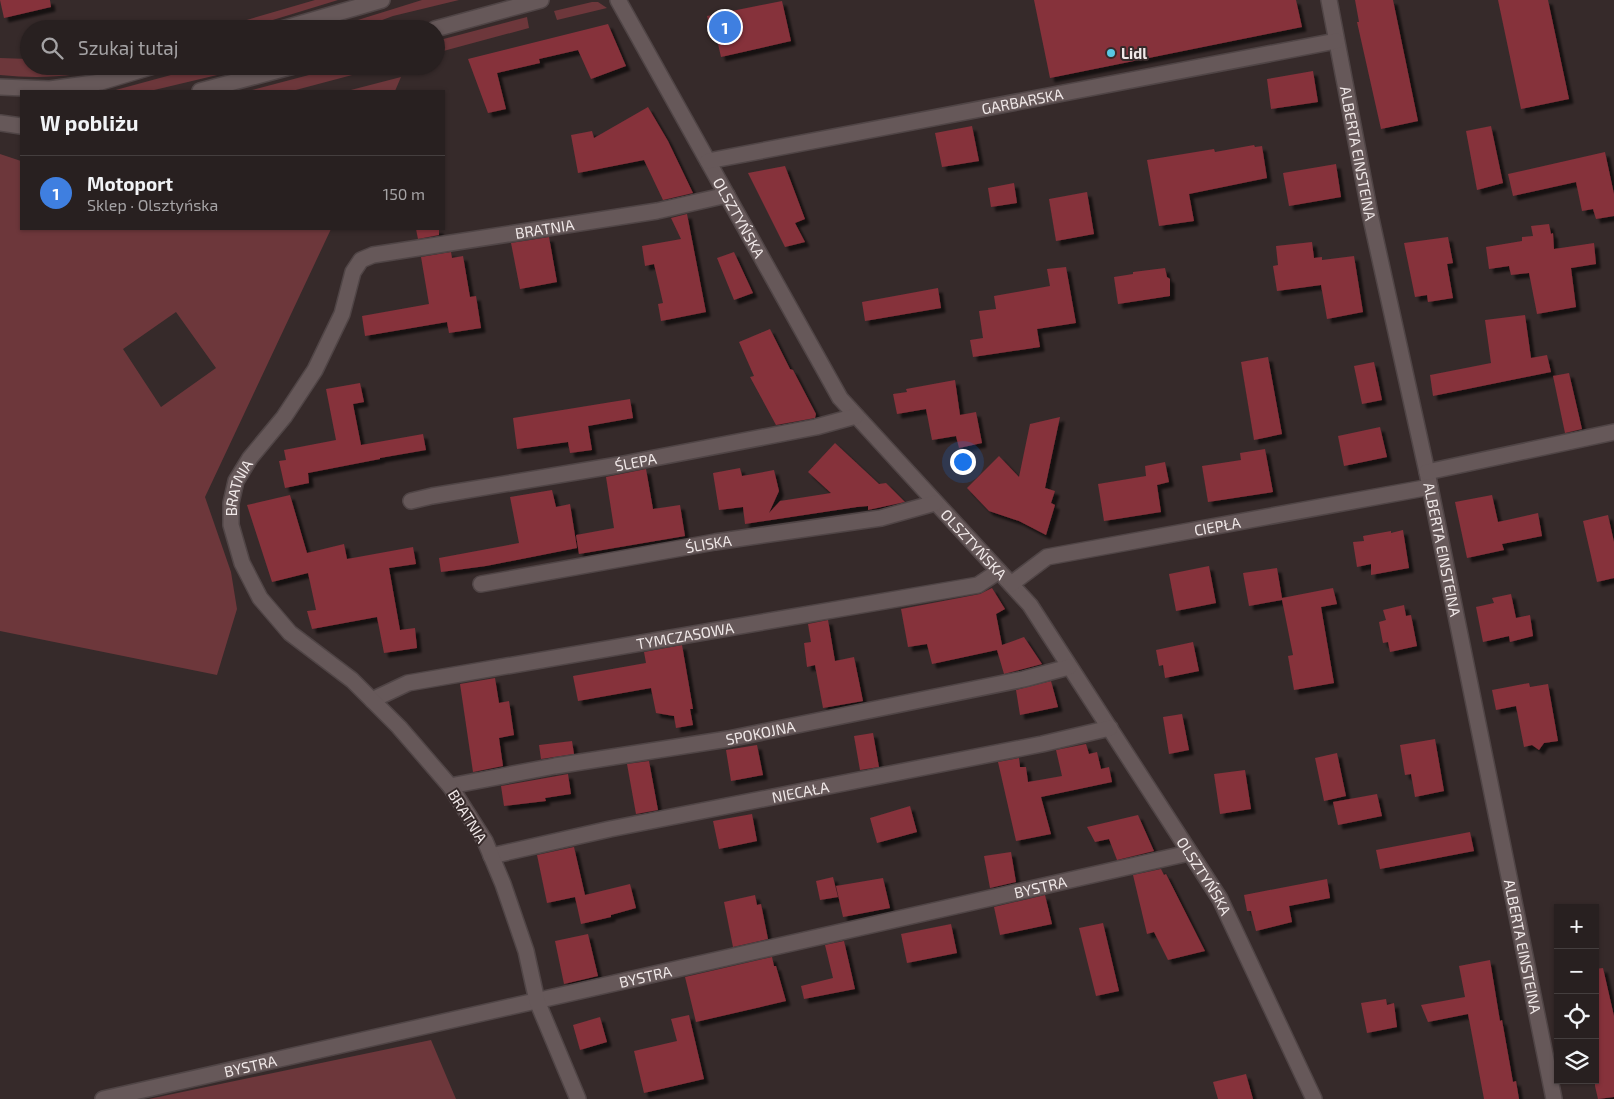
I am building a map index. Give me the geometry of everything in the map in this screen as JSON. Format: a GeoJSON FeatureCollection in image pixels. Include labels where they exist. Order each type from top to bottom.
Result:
{"type":"FeatureCollection","features":[{"type":"Feature","properties":{"kind":"street"},"geometry":{"type":"LineString","coordinates":[[313,20],[382,0]]}},
{"type":"Feature","properties":{"kind":"street"},"geometry":{"type":"LineString","coordinates":[[445,26],[541,0]]}},
{"type":"Feature","properties":{"kind":"street","name":"OLSZTYŃSKA"},"geometry":{"type":"LineString","coordinates":[[618,0],[840,398],[1030,605],[1220,899],[1314,1099]]}},
{"type":"Feature","properties":{"kind":"street","name":"ALBERTA EINSTEINA"},"geometry":{"type":"LineString","coordinates":[[1329,0],[1370,214],[1429,480],[1554,1099]]}},
{"type":"Feature","properties":{"kind":"street","name":"GARBARSKA"},"geometry":{"type":"LineString","coordinates":[[708,161],[1336,40]]}},
{"type":"Feature","properties":{"kind":"street"},"geometry":{"type":"LineString","coordinates":[[0,87],[50,89],[101,82],[124,75]]}},
{"type":"Feature","properties":{"kind":"street"},"geometry":{"type":"LineString","coordinates":[[204,90],[260,75]]}},
{"type":"Feature","properties":{"kind":"street"},"geometry":{"type":"LineString","coordinates":[[0,124],[20,126]]}},
{"type":"Feature","properties":{"kind":"street","name":"BRATNIA"},"geometry":{"type":"LineString","coordinates":[[578,1099],[538,1000],[526,951],[503,884],[485,841],[450,786],[399,726],[352,680],[290,633],[260,598],[242,563],[231,525],[231,503],[236,481],[250,458],[284,417],[316,370],[342,314],[353,272],[361,260],[373,255],[657,211],[727,195]]}},
{"type":"Feature","properties":{"kind":"street","name":"ŚLEPA"},"geometry":{"type":"LineString","coordinates":[[411,501],[646,460],[816,427],[856,416]]}},
{"type":"Feature","properties":{"kind":"street","name":"CIEPŁA"},"geometry":{"type":"LineString","coordinates":[[1011,584],[1047,557],[1429,480],[1614,432]]}},
{"type":"Feature","properties":{"kind":"street","name":"ŚLISKA"},"geometry":{"type":"LineString","coordinates":[[481,584],[714,542],[881,518],[935,502]]}},
{"type":"Feature","properties":{"kind":"street","name":"TYMCZASOWA"},"geometry":{"type":"LineString","coordinates":[[372,700],[408,683],[978,585],[999,570]]}},
{"type":"Feature","properties":{"kind":"street","name":"SPOKOJNA"},"geometry":{"type":"LineString","coordinates":[[450,786],[555,766],[728,739],[1069,667]]}},
{"type":"Feature","properties":{"kind":"street","name":"NIECAŁA"},"geometry":{"type":"LineString","coordinates":[[491,856],[610,829],[1042,744],[1110,728]]}},
{"type":"Feature","properties":{"kind":"street","name":"BYSTRA"},"geometry":{"type":"LineString","coordinates":[[103,1099],[1189,853]]}},
{"type":"Feature","properties":{"kind":"shaded area"},"geometry":{"type":"Polygon","coordinates":[[[315,0],[338,0],[272,20],[247,20],[315,0]]]}},
{"type":"Feature","properties":{"kind":"shaded area"},"geometry":{"type":"Polygon","coordinates":[[[422,0],[459,0],[382,20],[358,20],[422,0]]]}},
{"type":"Feature","properties":{"kind":"shaded area"},"geometry":{"type":"Polygon","coordinates":[[[598,2],[607,8],[557,20],[554,11],[598,2]]]}},
{"type":"Feature","properties":{"kind":"shaded area"},"geometry":{"type":"Polygon","coordinates":[[[527,17],[529,28],[445,51],[445,39],[527,17]]]}},
{"type":"Feature","properties":{"kind":"shaded area"},"geometry":{"type":"Polygon","coordinates":[[[0,58],[20,59],[20,75],[72,75],[44,77],[0,75],[0,58]]]}},
{"type":"Feature","properties":{"kind":"shaded area"},"geometry":{"type":"Polygon","coordinates":[[[171,75],[217,75],[154,90],[116,90],[171,75]]]}},
{"type":"Feature","properties":{"kind":"shaded area"},"geometry":{"type":"Polygon","coordinates":[[[309,75],[352,75],[296,90],[252,90],[309,75]]]}},
{"type":"Feature","properties":{"kind":"shaded area"},"geometry":{"type":"Polygon","coordinates":[[[401,77],[395,90],[351,90],[401,77]]]}},
{"type":"Feature","properties":{"kind":"shaded area"},"geometry":{"type":"Polygon","coordinates":[[[0,154],[20,161],[20,230],[331,230],[205,497],[231,572],[237,609],[217,675],[0,631],[0,154]],[[176,312],[123,349],[161,407],[216,368],[176,312]]]}},
{"type":"Feature","properties":{"kind":"shaded area"},"geometry":{"type":"Polygon","coordinates":[[[431,1040],[456,1099],[149,1099],[431,1040]]]}},
{"type":"Feature","properties":{"kind":"building"},"geometry":{"type":"Polygon","coordinates":[[[0,0],[50,0],[51,7],[4,18],[0,0]]]}},
{"type":"Feature","properties":{"kind":"building","name":"Lidl"},"geometry":{"type":"Polygon","coordinates":[[[1034,0],[1296,0],[1302,27],[1050,78],[1034,0]]]}},
{"type":"Feature","properties":{"kind":"building"},"geometry":{"type":"Polygon","coordinates":[[[1355,0],[1393,0],[1418,121],[1381,129],[1357,22],[1359,22],[1355,0]]]}},
{"type":"Feature","properties":{"kind":"building"},"geometry":{"type":"Polygon","coordinates":[[[1498,0],[1548,0],[1569,99],[1521,109],[1498,0]]]}},
{"type":"Feature","properties":{"kind":"building"},"geometry":{"type":"Polygon","coordinates":[[[782,1],[791,41],[721,57],[716,35],[712,36],[707,16],[782,1]]]}},
{"type":"Feature","properties":{"kind":"building"},"geometry":{"type":"Polygon","coordinates":[[[608,24],[626,66],[591,79],[578,50],[539,59],[540,63],[497,73],[506,109],[488,113],[468,59],[608,24]]]}},
{"type":"Feature","properties":{"kind":"building"},"geometry":{"type":"Polygon","coordinates":[[[1313,71],[1318,102],[1271,109],[1267,79],[1313,71]]]}},
{"type":"Feature","properties":{"kind":"building"},"geometry":{"type":"Polygon","coordinates":[[[648,107],[668,141],[693,193],[663,200],[644,160],[578,173],[571,135],[592,131],[594,138],[648,107]]]}},
{"type":"Feature","properties":{"kind":"building"},"geometry":{"type":"Polygon","coordinates":[[[972,126],[979,161],[942,167],[935,133],[972,126]]]}},
{"type":"Feature","properties":{"kind":"building"},"geometry":{"type":"Polygon","coordinates":[[[1491,126],[1503,183],[1477,190],[1466,131],[1491,126]]]}},
{"type":"Feature","properties":{"kind":"building"},"geometry":{"type":"Polygon","coordinates":[[[1254,145],[1255,147],[1262,146],[1267,178],[1189,194],[1194,221],[1159,226],[1147,160],[1214,149],[1215,152],[1254,145]]]}},
{"type":"Feature","properties":{"kind":"building"},"geometry":{"type":"Polygon","coordinates":[[[1605,152],[1614,194],[1614,216],[1596,219],[1593,209],[1582,211],[1576,182],[1513,196],[1508,174],[1605,152]]]}},
{"type":"Feature","properties":{"kind":"building"},"geometry":{"type":"Polygon","coordinates":[[[1336,164],[1341,197],[1289,206],[1283,173],[1336,164]]]}},
{"type":"Feature","properties":{"kind":"building"},"geometry":{"type":"Polygon","coordinates":[[[785,166],[805,219],[795,223],[805,242],[785,247],[748,173],[785,166]]]}},
{"type":"Feature","properties":{"kind":"building"},"geometry":{"type":"Polygon","coordinates":[[[1014,183],[1017,203],[991,207],[988,188],[1014,183]]]}},
{"type":"Feature","properties":{"kind":"building"},"geometry":{"type":"Polygon","coordinates":[[[1087,192],[1094,234],[1056,241],[1049,199],[1087,192]]]}},
{"type":"Feature","properties":{"kind":"building"},"geometry":{"type":"Polygon","coordinates":[[[687,214],[706,312],[661,321],[658,304],[663,303],[654,264],[645,266],[642,246],[681,239],[671,218],[687,214]]]}},
{"type":"Feature","properties":{"kind":"building"},"geometry":{"type":"Polygon","coordinates":[[[1549,224],[1551,234],[1553,233],[1554,249],[1594,243],[1596,264],[1571,268],[1576,307],[1537,314],[1529,273],[1511,275],[1509,266],[1489,269],[1486,247],[1522,241],[1522,237],[1533,236],[1531,226],[1549,224]]]}},
{"type":"Feature","properties":{"kind":"building"},"geometry":{"type":"Polygon","coordinates":[[[416,230],[439,230],[439,235],[418,239],[416,230]]]}},
{"type":"Feature","properties":{"kind":"building"},"geometry":{"type":"Polygon","coordinates":[[[549,237],[557,282],[520,289],[511,243],[549,237]]]}},
{"type":"Feature","properties":{"kind":"building"},"geometry":{"type":"Polygon","coordinates":[[[1448,237],[1453,263],[1447,264],[1453,298],[1428,302],[1427,295],[1415,297],[1404,243],[1448,237]]]}},
{"type":"Feature","properties":{"kind":"building"},"geometry":{"type":"Polygon","coordinates":[[[1312,242],[1314,258],[1322,257],[1322,260],[1354,256],[1363,312],[1327,319],[1321,285],[1277,291],[1273,266],[1278,265],[1276,246],[1312,242]]]}},
{"type":"Feature","properties":{"kind":"building"},"geometry":{"type":"Polygon","coordinates":[[[451,252],[452,258],[463,256],[470,297],[476,296],[481,328],[449,333],[447,322],[365,336],[362,316],[429,304],[421,257],[451,252]]]}},
{"type":"Feature","properties":{"kind":"building"},"geometry":{"type":"Polygon","coordinates":[[[734,252],[753,293],[734,300],[717,258],[734,252]]]}},
{"type":"Feature","properties":{"kind":"building"},"geometry":{"type":"Polygon","coordinates":[[[1066,267],[1076,323],[1037,329],[1040,347],[973,357],[970,340],[983,338],[979,311],[996,309],[994,296],[1050,286],[1047,269],[1066,267]]]}},
{"type":"Feature","properties":{"kind":"building"},"geometry":{"type":"Polygon","coordinates":[[[1165,268],[1167,277],[1170,279],[1170,296],[1118,304],[1114,277],[1133,274],[1133,272],[1165,268]]]}},
{"type":"Feature","properties":{"kind":"building"},"geometry":{"type":"Polygon","coordinates":[[[938,288],[941,308],[865,321],[862,302],[938,288]]]}},
{"type":"Feature","properties":{"kind":"building"},"geometry":{"type":"Polygon","coordinates":[[[1525,315],[1531,358],[1547,355],[1551,372],[1433,396],[1430,375],[1491,363],[1485,320],[1525,315]]]}},
{"type":"Feature","properties":{"kind":"building"},"geometry":{"type":"Polygon","coordinates":[[[770,329],[816,414],[815,418],[776,425],[750,377],[754,376],[739,342],[770,329]]]}},
{"type":"Feature","properties":{"kind":"building"},"geometry":{"type":"Polygon","coordinates":[[[1268,357],[1282,434],[1254,440],[1241,362],[1268,357]]]}},
{"type":"Feature","properties":{"kind":"building"},"geometry":{"type":"Polygon","coordinates":[[[1374,362],[1382,400],[1362,404],[1354,366],[1374,362]]]}},
{"type":"Feature","properties":{"kind":"building"},"geometry":{"type":"Polygon","coordinates":[[[1569,373],[1582,429],[1565,433],[1553,376],[1569,373]]]}},
{"type":"Feature","properties":{"kind":"building"},"geometry":{"type":"Polygon","coordinates":[[[955,380],[960,415],[976,412],[982,443],[959,448],[956,436],[932,440],[926,409],[897,414],[893,394],[907,392],[906,389],[955,380]]]}},
{"type":"Feature","properties":{"kind":"building"},"geometry":{"type":"Polygon","coordinates":[[[360,383],[364,402],[353,404],[361,445],[423,434],[426,450],[308,473],[309,483],[285,488],[279,461],[286,460],[284,450],[336,440],[326,389],[360,383]]]}},
{"type":"Feature","properties":{"kind":"building"},"geometry":{"type":"Polygon","coordinates":[[[630,399],[633,418],[588,426],[592,450],[570,453],[568,442],[517,449],[513,418],[630,399]]]}},
{"type":"Feature","properties":{"kind":"building"},"geometry":{"type":"Polygon","coordinates":[[[1060,417],[1045,488],[1055,491],[1051,503],[1055,505],[1046,535],[1019,521],[989,511],[967,488],[999,456],[1019,477],[1030,424],[1060,417]]]}},
{"type":"Feature","properties":{"kind":"building"},"geometry":{"type":"Polygon","coordinates":[[[1380,427],[1387,457],[1344,466],[1338,436],[1380,427]]]}},
{"type":"Feature","properties":{"kind":"building"},"geometry":{"type":"Polygon","coordinates":[[[835,443],[879,484],[886,483],[905,502],[868,510],[868,506],[857,507],[745,524],[743,507],[719,510],[713,473],[740,468],[742,476],[774,470],[779,491],[769,513],[780,501],[831,493],[808,472],[835,443]]]}},
{"type":"Feature","properties":{"kind":"building"},"geometry":{"type":"Polygon","coordinates":[[[1265,449],[1273,492],[1208,502],[1202,466],[1241,460],[1240,453],[1265,449]]]}},
{"type":"Feature","properties":{"kind":"building"},"geometry":{"type":"Polygon","coordinates":[[[1165,462],[1169,482],[1157,485],[1161,512],[1104,521],[1098,484],[1146,476],[1145,466],[1165,462]]]}},
{"type":"Feature","properties":{"kind":"building"},"geometry":{"type":"Polygon","coordinates":[[[646,469],[653,509],[680,505],[685,536],[579,554],[576,535],[614,528],[606,477],[646,469]]]}},
{"type":"Feature","properties":{"kind":"building"},"geometry":{"type":"Polygon","coordinates":[[[552,490],[556,507],[570,504],[577,548],[486,566],[441,572],[439,558],[519,543],[510,497],[552,490]]]}},
{"type":"Feature","properties":{"kind":"building"},"geometry":{"type":"Polygon","coordinates":[[[290,495],[307,553],[344,544],[347,559],[413,547],[416,564],[389,568],[400,630],[415,628],[417,648],[384,653],[377,617],[312,629],[307,611],[316,610],[308,573],[272,582],[247,505],[290,495]]]}},
{"type":"Feature","properties":{"kind":"building"},"geometry":{"type":"Polygon","coordinates":[[[1492,495],[1498,522],[1538,513],[1542,536],[1502,544],[1504,550],[1467,558],[1455,502],[1492,495]]]}},
{"type":"Feature","properties":{"kind":"building"},"geometry":{"type":"Polygon","coordinates":[[[1608,515],[1614,542],[1614,578],[1597,582],[1583,521],[1608,515]]]}},
{"type":"Feature","properties":{"kind":"building"},"geometry":{"type":"Polygon","coordinates":[[[1403,530],[1409,568],[1371,575],[1371,564],[1357,567],[1353,542],[1364,541],[1363,536],[1403,530]]]}},
{"type":"Feature","properties":{"kind":"building"},"geometry":{"type":"Polygon","coordinates":[[[1209,566],[1216,603],[1176,611],[1169,574],[1209,566]]]}},
{"type":"Feature","properties":{"kind":"building"},"geometry":{"type":"Polygon","coordinates":[[[1277,568],[1282,598],[1333,588],[1337,604],[1321,607],[1334,683],[1294,690],[1288,656],[1293,655],[1282,600],[1249,606],[1243,573],[1277,568]]]}},
{"type":"Feature","properties":{"kind":"building"},"geometry":{"type":"Polygon","coordinates":[[[992,588],[1005,609],[996,614],[1002,645],[1024,637],[1042,664],[1004,674],[997,650],[932,664],[927,644],[908,647],[901,609],[980,594],[992,588]]]}},
{"type":"Feature","properties":{"kind":"building"},"geometry":{"type":"Polygon","coordinates":[[[1511,594],[1516,618],[1530,615],[1533,636],[1510,642],[1509,636],[1483,642],[1476,607],[1494,603],[1492,598],[1511,594]]]}},
{"type":"Feature","properties":{"kind":"building"},"geometry":{"type":"Polygon","coordinates":[[[1404,605],[1406,616],[1411,615],[1417,646],[1390,652],[1388,642],[1383,643],[1379,622],[1386,620],[1383,610],[1404,605]]]}},
{"type":"Feature","properties":{"kind":"building"},"geometry":{"type":"Polygon","coordinates":[[[828,620],[835,661],[854,657],[863,701],[823,708],[815,665],[807,667],[804,643],[811,642],[808,624],[828,620]]]}},
{"type":"Feature","properties":{"kind":"building"},"geometry":{"type":"Polygon","coordinates":[[[1193,642],[1199,671],[1165,678],[1163,665],[1159,666],[1156,650],[1193,642]]]}},
{"type":"Feature","properties":{"kind":"building"},"geometry":{"type":"Polygon","coordinates":[[[682,645],[693,709],[690,709],[693,725],[676,728],[674,716],[656,713],[651,688],[578,701],[573,676],[646,663],[644,652],[682,645]]]}},
{"type":"Feature","properties":{"kind":"building"},"geometry":{"type":"Polygon","coordinates":[[[495,678],[499,703],[509,701],[514,735],[499,738],[503,766],[473,772],[460,684],[495,678]]]}},
{"type":"Feature","properties":{"kind":"building"},"geometry":{"type":"Polygon","coordinates":[[[1051,681],[1058,707],[1020,715],[1016,690],[1051,681]]]}},
{"type":"Feature","properties":{"kind":"building"},"geometry":{"type":"Polygon","coordinates":[[[1529,683],[1530,687],[1548,684],[1558,741],[1544,743],[1539,750],[1532,745],[1524,747],[1516,706],[1496,710],[1492,690],[1529,683]]]}},
{"type":"Feature","properties":{"kind":"building"},"geometry":{"type":"Polygon","coordinates":[[[1182,714],[1189,750],[1169,754],[1163,717],[1182,714]]]}},
{"type":"Feature","properties":{"kind":"building"},"geometry":{"type":"Polygon","coordinates":[[[873,733],[879,767],[860,770],[854,736],[873,733]]]}},
{"type":"Feature","properties":{"kind":"building"},"geometry":{"type":"Polygon","coordinates":[[[1435,739],[1444,791],[1415,797],[1411,774],[1405,775],[1400,745],[1435,739]]]}},
{"type":"Feature","properties":{"kind":"building"},"geometry":{"type":"Polygon","coordinates":[[[572,741],[574,754],[541,759],[539,745],[572,741]]]}},
{"type":"Feature","properties":{"kind":"building"},"geometry":{"type":"Polygon","coordinates":[[[1086,744],[1089,754],[1097,752],[1101,769],[1109,767],[1112,782],[1041,797],[1051,834],[1016,841],[998,762],[1019,758],[1020,767],[1026,767],[1028,782],[1062,776],[1056,750],[1086,744]]]}},
{"type":"Feature","properties":{"kind":"building"},"geometry":{"type":"Polygon","coordinates":[[[757,745],[763,775],[731,781],[726,750],[757,745]]]}},
{"type":"Feature","properties":{"kind":"building"},"geometry":{"type":"Polygon","coordinates":[[[1337,753],[1346,796],[1324,801],[1315,758],[1337,753]]]}},
{"type":"Feature","properties":{"kind":"building"},"geometry":{"type":"Polygon","coordinates":[[[649,761],[658,810],[636,814],[627,764],[649,761]]]}},
{"type":"Feature","properties":{"kind":"building"},"geometry":{"type":"Polygon","coordinates":[[[1245,770],[1251,809],[1220,814],[1214,774],[1245,770]]]}},
{"type":"Feature","properties":{"kind":"building"},"geometry":{"type":"Polygon","coordinates":[[[568,774],[571,794],[545,798],[546,801],[504,806],[501,786],[568,774]]]}},
{"type":"Feature","properties":{"kind":"building"},"geometry":{"type":"Polygon","coordinates":[[[1377,794],[1382,816],[1338,825],[1333,802],[1377,794]]]}},
{"type":"Feature","properties":{"kind":"building"},"geometry":{"type":"Polygon","coordinates":[[[910,806],[917,832],[877,843],[870,818],[910,806]]]}},
{"type":"Feature","properties":{"kind":"building"},"geometry":{"type":"Polygon","coordinates":[[[752,814],[757,841],[719,849],[713,821],[752,814]]]}},
{"type":"Feature","properties":{"kind":"building"},"geometry":{"type":"Polygon","coordinates":[[[1138,815],[1154,851],[1117,860],[1109,839],[1095,842],[1087,827],[1138,815]]]}},
{"type":"Feature","properties":{"kind":"building"},"geometry":{"type":"Polygon","coordinates":[[[1470,832],[1474,851],[1380,869],[1376,850],[1470,832]]]}},
{"type":"Feature","properties":{"kind":"building"},"geometry":{"type":"Polygon","coordinates":[[[574,847],[585,895],[630,884],[636,908],[611,915],[611,917],[581,924],[575,897],[547,903],[537,855],[574,847]]]}},
{"type":"Feature","properties":{"kind":"building"},"geometry":{"type":"Polygon","coordinates":[[[1011,852],[1016,882],[990,888],[984,856],[1011,852]]]}},
{"type":"Feature","properties":{"kind":"building"},"geometry":{"type":"Polygon","coordinates":[[[1161,869],[1164,875],[1166,874],[1205,951],[1168,960],[1154,932],[1147,934],[1133,875],[1161,869]]]}},
{"type":"Feature","properties":{"kind":"building"},"geometry":{"type":"Polygon","coordinates":[[[833,877],[838,897],[820,900],[816,881],[833,877]]]}},
{"type":"Feature","properties":{"kind":"building"},"geometry":{"type":"Polygon","coordinates":[[[883,878],[890,908],[843,917],[836,886],[883,878]]]}},
{"type":"Feature","properties":{"kind":"building"},"geometry":{"type":"Polygon","coordinates":[[[1327,879],[1330,898],[1289,906],[1292,922],[1256,931],[1251,911],[1247,911],[1244,895],[1327,879]]]}},
{"type":"Feature","properties":{"kind":"building"},"geometry":{"type":"Polygon","coordinates":[[[755,895],[757,905],[761,904],[768,939],[733,947],[724,902],[755,895]]]}},
{"type":"Feature","properties":{"kind":"building"},"geometry":{"type":"Polygon","coordinates":[[[1045,895],[1052,924],[1000,935],[994,907],[1045,895]]]}},
{"type":"Feature","properties":{"kind":"building"},"geometry":{"type":"Polygon","coordinates":[[[1103,923],[1119,991],[1096,996],[1079,928],[1103,923]]]}},
{"type":"Feature","properties":{"kind":"building"},"geometry":{"type":"Polygon","coordinates":[[[951,924],[957,953],[907,963],[901,934],[951,924]]]}},
{"type":"Feature","properties":{"kind":"building"},"geometry":{"type":"Polygon","coordinates":[[[588,934],[598,976],[564,984],[555,941],[588,934]]]}},
{"type":"Feature","properties":{"kind":"building"},"geometry":{"type":"Polygon","coordinates":[[[844,941],[855,989],[804,999],[801,986],[833,978],[825,945],[844,941]]]}},
{"type":"Feature","properties":{"kind":"building"},"geometry":{"type":"Polygon","coordinates":[[[772,957],[786,1001],[696,1022],[685,977],[772,957]]]}},
{"type":"Feature","properties":{"kind":"building"},"geometry":{"type":"Polygon","coordinates":[[[1490,960],[1500,1021],[1502,1020],[1513,1082],[1516,1081],[1519,1099],[1484,1099],[1468,1014],[1428,1022],[1421,1005],[1465,997],[1459,966],[1490,960]]]}},
{"type":"Feature","properties":{"kind":"building"},"geometry":{"type":"Polygon","coordinates":[[[1599,968],[1603,968],[1614,1016],[1614,1097],[1598,1099],[1595,1084],[1599,1084],[1599,968]]]}},
{"type":"Feature","properties":{"kind":"building"},"geometry":{"type":"Polygon","coordinates":[[[1386,999],[1387,1005],[1394,1003],[1397,1027],[1367,1033],[1361,1003],[1386,999]]]}},
{"type":"Feature","properties":{"kind":"building"},"geometry":{"type":"Polygon","coordinates":[[[689,1015],[704,1079],[644,1093],[634,1051],[677,1041],[671,1019],[689,1015]]]}},
{"type":"Feature","properties":{"kind":"building"},"geometry":{"type":"Polygon","coordinates":[[[600,1017],[607,1042],[580,1050],[573,1025],[600,1017]]]}},
{"type":"Feature","properties":{"kind":"building"},"geometry":{"type":"Polygon","coordinates":[[[1246,1074],[1253,1099],[1218,1099],[1213,1082],[1246,1074]]]}},
{"type":"Feature","properties":{"kind":"place","name":"Motoport"},"geometry":{"type":"Point","coordinates":[725,27]}},
{"type":"Feature","properties":{"kind":"place","name":"Lidl"},"geometry":{"type":"Point","coordinates":[1111,53]}}]}
